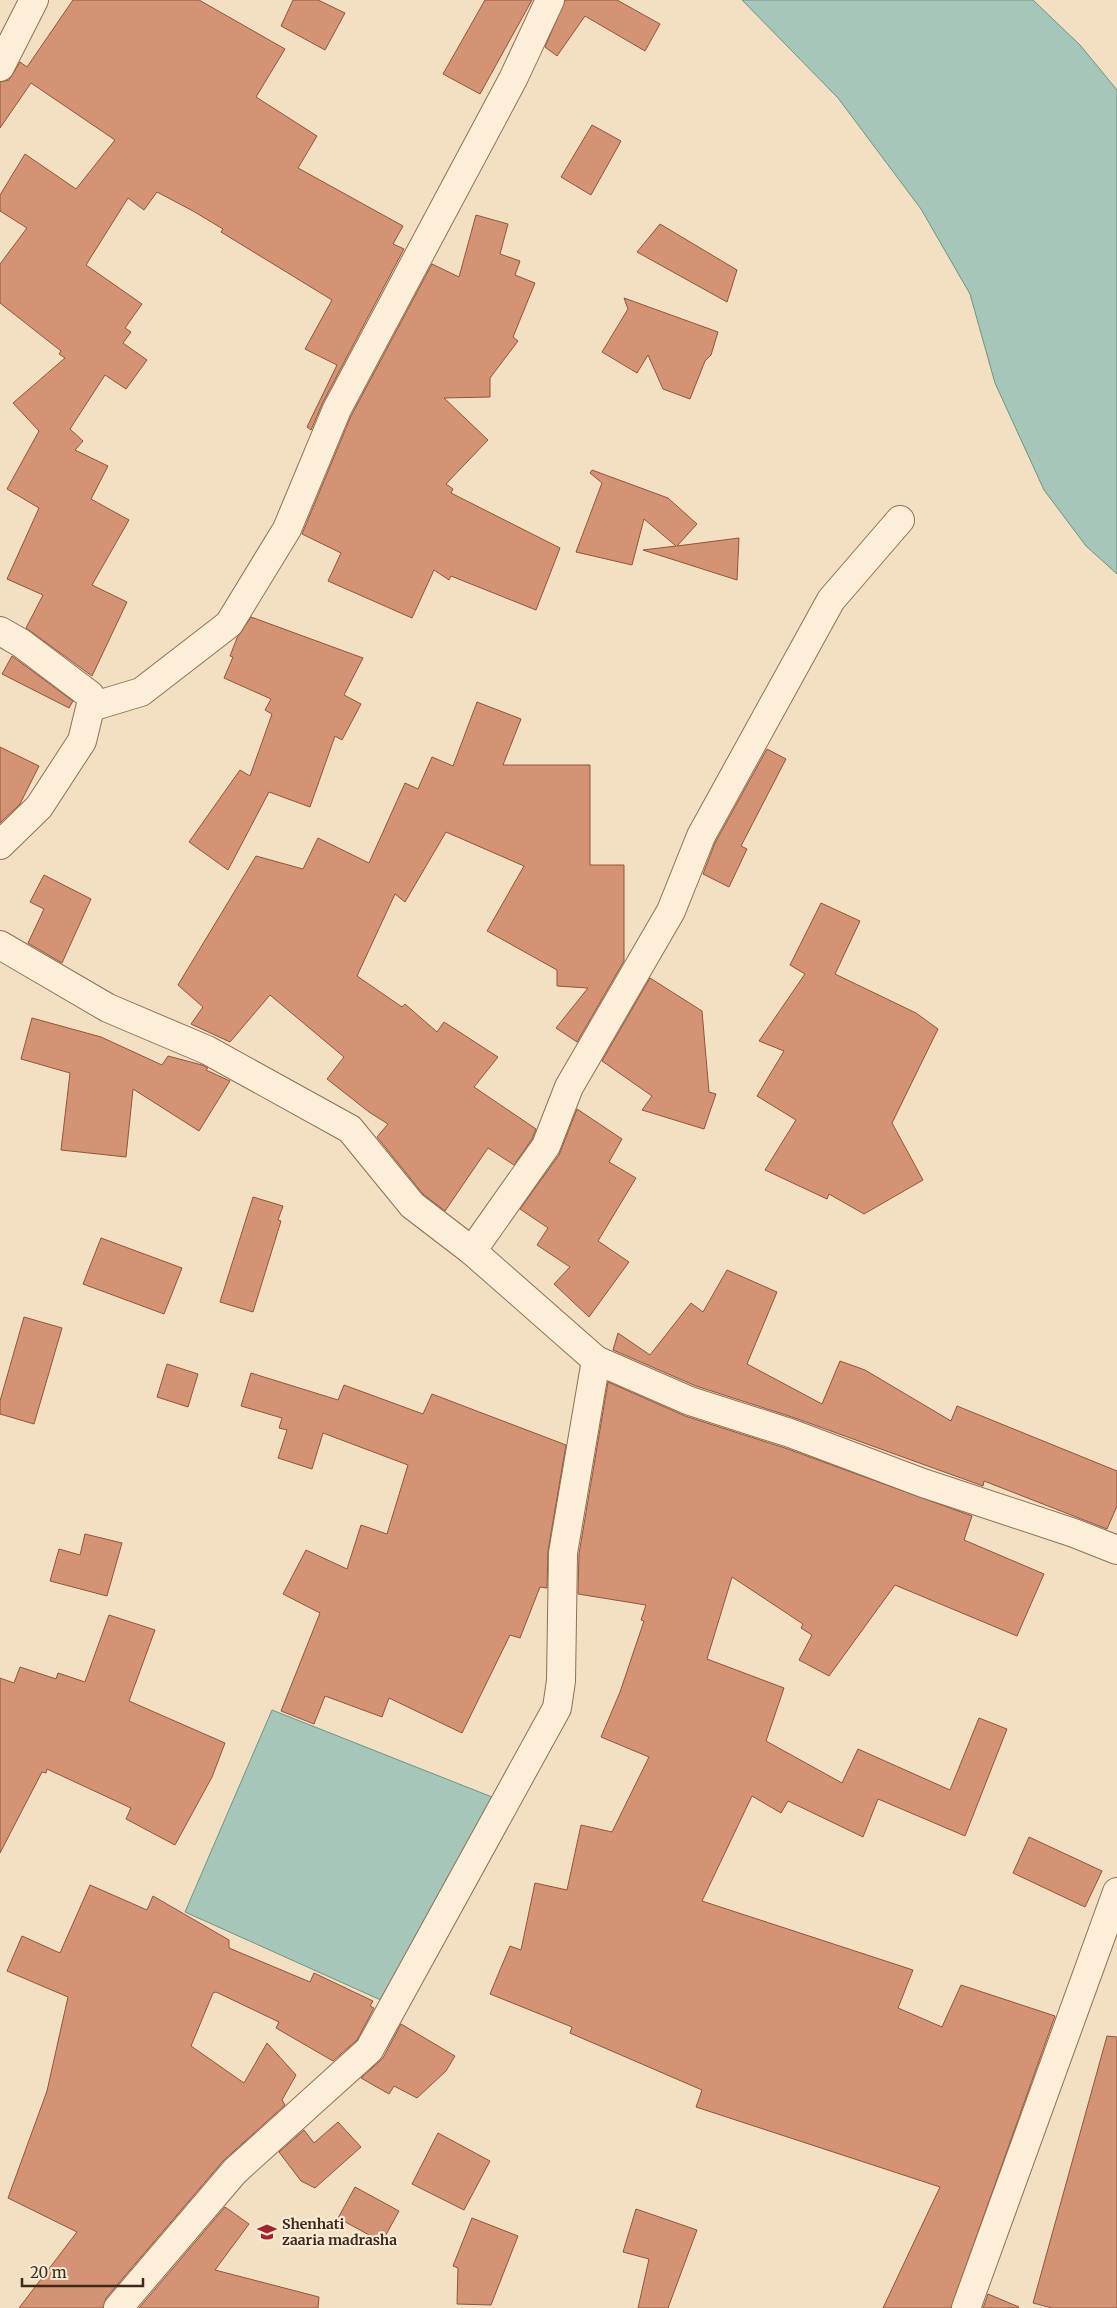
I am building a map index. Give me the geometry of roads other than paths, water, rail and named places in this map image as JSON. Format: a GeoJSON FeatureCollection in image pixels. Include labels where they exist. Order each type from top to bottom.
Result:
{"type":"FeatureCollection","features":[{"type":"Feature","properties":{"kind":"street"},"geometry":{"type":"LineString","coordinates":[[0,67],[34,0]]}},
{"type":"Feature","properties":{"kind":"street"},"geometry":{"type":"LineString","coordinates":[[91,707],[141,692],[228,624],[287,529],[337,409],[513,79],[550,0]]}},
{"type":"Feature","properties":{"kind":"street"},"geometry":{"type":"LineString","coordinates":[[472,1251],[546,1146],[568,1087],[671,911],[701,836],[831,600],[900,520]]}},
{"type":"Feature","properties":{"kind":"street"},"geometry":{"type":"LineString","coordinates":[[0,631],[21,643],[90,695],[92,700],[82,741],[39,807],[0,845]]}},
{"type":"Feature","properties":{"kind":"street"},"geometry":{"type":"LineString","coordinates":[[0,945],[108,1008],[207,1050],[350,1129],[412,1205],[472,1251],[596,1360],[690,1401],[790,1433],[923,1483],[1117,1550]]}},
{"type":"Feature","properties":{"kind":"street"},"geometry":{"type":"LineString","coordinates":[[118,2308],[235,2171],[369,2050],[557,1708],[561,1681],[563,1553],[596,1360]]}},
{"type":"Feature","properties":{"kind":"street"},"geometry":{"type":"LineString","coordinates":[[966,2308],[1117,1892]]}},
{"type":"Feature","properties":{"kind":"place","name":"Shenhati zaaria madrasha"},"geometry":{"type":"Point","coordinates":[267,2232]}}]}
